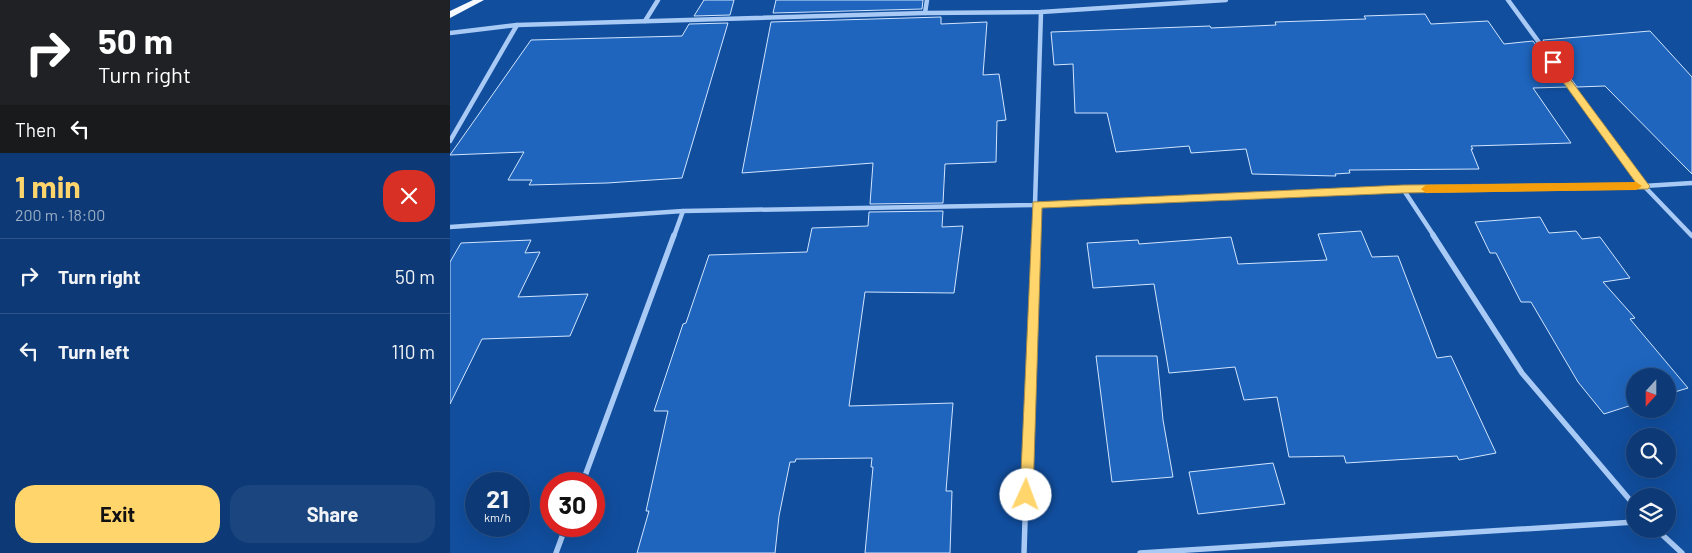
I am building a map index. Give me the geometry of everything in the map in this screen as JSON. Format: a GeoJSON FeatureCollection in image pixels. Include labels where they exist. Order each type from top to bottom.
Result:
{"type":"FeatureCollection","features":[{"type":"Feature","properties":{"kind":"main road"},"geometry":{"type":"LineString","coordinates":[[450,15],[480,0]]}},
{"type":"Feature","properties":{"kind":"street"},"geometry":{"type":"LineString","coordinates":[[645,21],[658,0]]}},
{"type":"Feature","properties":{"kind":"street"},"geometry":{"type":"LineString","coordinates":[[925,13],[927,0]]}},
{"type":"Feature","properties":{"kind":"street"},"geometry":{"type":"LineString","coordinates":[[450,33],[518,25],[925,13],[1042,12],[1226,0]]}},
{"type":"Feature","properties":{"kind":"street"},"geometry":{"type":"LineString","coordinates":[[1508,0],[1644,186],[1692,236]]}},
{"type":"Feature","properties":{"kind":"street"},"geometry":{"type":"LineString","coordinates":[[1024,553],[1042,12]]}},
{"type":"Feature","properties":{"kind":"street"},"geometry":{"type":"LineString","coordinates":[[450,141],[518,25]]}},
{"type":"Feature","properties":{"kind":"street"},"geometry":{"type":"LineString","coordinates":[[450,227],[683,211],[1036,204],[1403,189],[1644,186],[1692,183]]}},
{"type":"Feature","properties":{"kind":"street"},"geometry":{"type":"LineString","coordinates":[[1403,189],[1522,373],[1626,495]]}},
{"type":"Feature","properties":{"kind":"street"},"geometry":{"type":"LineString","coordinates":[[586,472],[683,211]]}},
{"type":"Feature","properties":{"kind":"street"},"geometry":{"type":"LineString","coordinates":[[1140,553],[1626,523]]}},
{"type":"Feature","properties":{"kind":"street"},"geometry":{"type":"LineString","coordinates":[[556,553],[562,537]]}},
{"type":"Feature","properties":{"kind":"street"},"geometry":{"type":"LineString","coordinates":[[1666,538],[1682,553]]}},
{"type":"Feature","properties":{"kind":"building"},"geometry":{"type":"Polygon","coordinates":[[[704,0],[734,0],[730,15],[694,16],[704,0]]]}},
{"type":"Feature","properties":{"kind":"building"},"geometry":{"type":"Polygon","coordinates":[[[776,0],[923,0],[922,9],[773,13],[776,0]]]}},
{"type":"Feature","properties":{"kind":"building"},"geometry":{"type":"Polygon","coordinates":[[[1425,14],[1431,24],[1488,21],[1504,44],[1533,41],[1567,87],[1533,88],[1571,143],[1471,146],[1479,169],[1349,170],[1350,173],[1335,174],[1336,176],[1252,174],[1246,149],[1191,153],[1189,146],[1116,152],[1107,113],[1075,113],[1073,64],[1054,65],[1051,32],[1276,25],[1275,22],[1366,19],[1364,16],[1425,14]]]}},
{"type":"Feature","properties":{"kind":"building"},"geometry":{"type":"Polygon","coordinates":[[[941,17],[941,24],[987,22],[983,75],[999,74],[1006,120],[997,121],[996,162],[945,164],[943,203],[870,204],[873,163],[742,173],[771,22],[941,17]]]}},
{"type":"Feature","properties":{"kind":"building"},"geometry":{"type":"Polygon","coordinates":[[[728,23],[682,178],[607,183],[529,185],[532,180],[508,180],[524,152],[450,155],[531,40],[682,36],[689,24],[728,23]]]}},
{"type":"Feature","properties":{"kind":"building"},"geometry":{"type":"Polygon","coordinates":[[[1650,31],[1692,77],[1692,174],[1605,86],[1577,87],[1543,40],[1650,31]]]}},
{"type":"Feature","properties":{"kind":"building"},"geometry":{"type":"Polygon","coordinates":[[[943,211],[942,227],[963,226],[954,293],[865,292],[849,406],[953,403],[946,491],[952,491],[950,553],[865,553],[873,467],[871,467],[872,458],[796,459],[795,462],[790,462],[779,516],[775,553],[637,553],[649,511],[646,511],[668,411],[654,411],[683,324],[686,323],[709,255],[807,252],[812,228],[868,226],[869,212],[943,211]]]}},
{"type":"Feature","properties":{"kind":"building"},"geometry":{"type":"Polygon","coordinates":[[[1540,217],[1549,233],[1576,231],[1582,239],[1600,237],[1630,278],[1603,282],[1635,318],[1630,319],[1671,368],[1626,368],[1626,407],[1604,414],[1578,382],[1531,302],[1521,302],[1496,253],[1490,253],[1475,222],[1540,217]]]}},
{"type":"Feature","properties":{"kind":"building"},"geometry":{"type":"Polygon","coordinates":[[[1361,231],[1372,257],[1398,256],[1437,358],[1451,356],[1496,453],[1459,460],[1457,456],[1346,463],[1344,456],[1289,457],[1277,397],[1244,400],[1235,367],[1169,373],[1154,284],[1093,288],[1087,243],[1138,240],[1139,244],[1231,237],[1238,264],[1327,260],[1318,234],[1361,231]]]}},
{"type":"Feature","properties":{"kind":"building"},"geometry":{"type":"Polygon","coordinates":[[[531,240],[525,253],[540,252],[518,297],[588,294],[570,336],[482,339],[450,404],[450,262],[461,243],[531,240]]]}},
{"type":"Feature","properties":{"kind":"building"},"geometry":{"type":"Polygon","coordinates":[[[1096,356],[1157,356],[1163,420],[1173,477],[1112,482],[1096,356]]]}},
{"type":"Feature","properties":{"kind":"building"},"geometry":{"type":"Polygon","coordinates":[[[1676,374],[1688,388],[1676,392],[1676,374]]]}},
{"type":"Feature","properties":{"kind":"building"},"geometry":{"type":"Polygon","coordinates":[[[1273,463],[1285,504],[1198,514],[1189,472],[1273,463]]]}},
{"type":"Feature","properties":{"kind":"slow traffic"},"geometry":{"type":"LineString","coordinates":[[1426,189],[1636,186]]}},
{"type":"Feature","properties":{"kind":"route"},"geometry":{"type":"LineString","coordinates":[[1026,495],[1036,204],[1403,189],[1644,186],[1553,62]]}}]}
